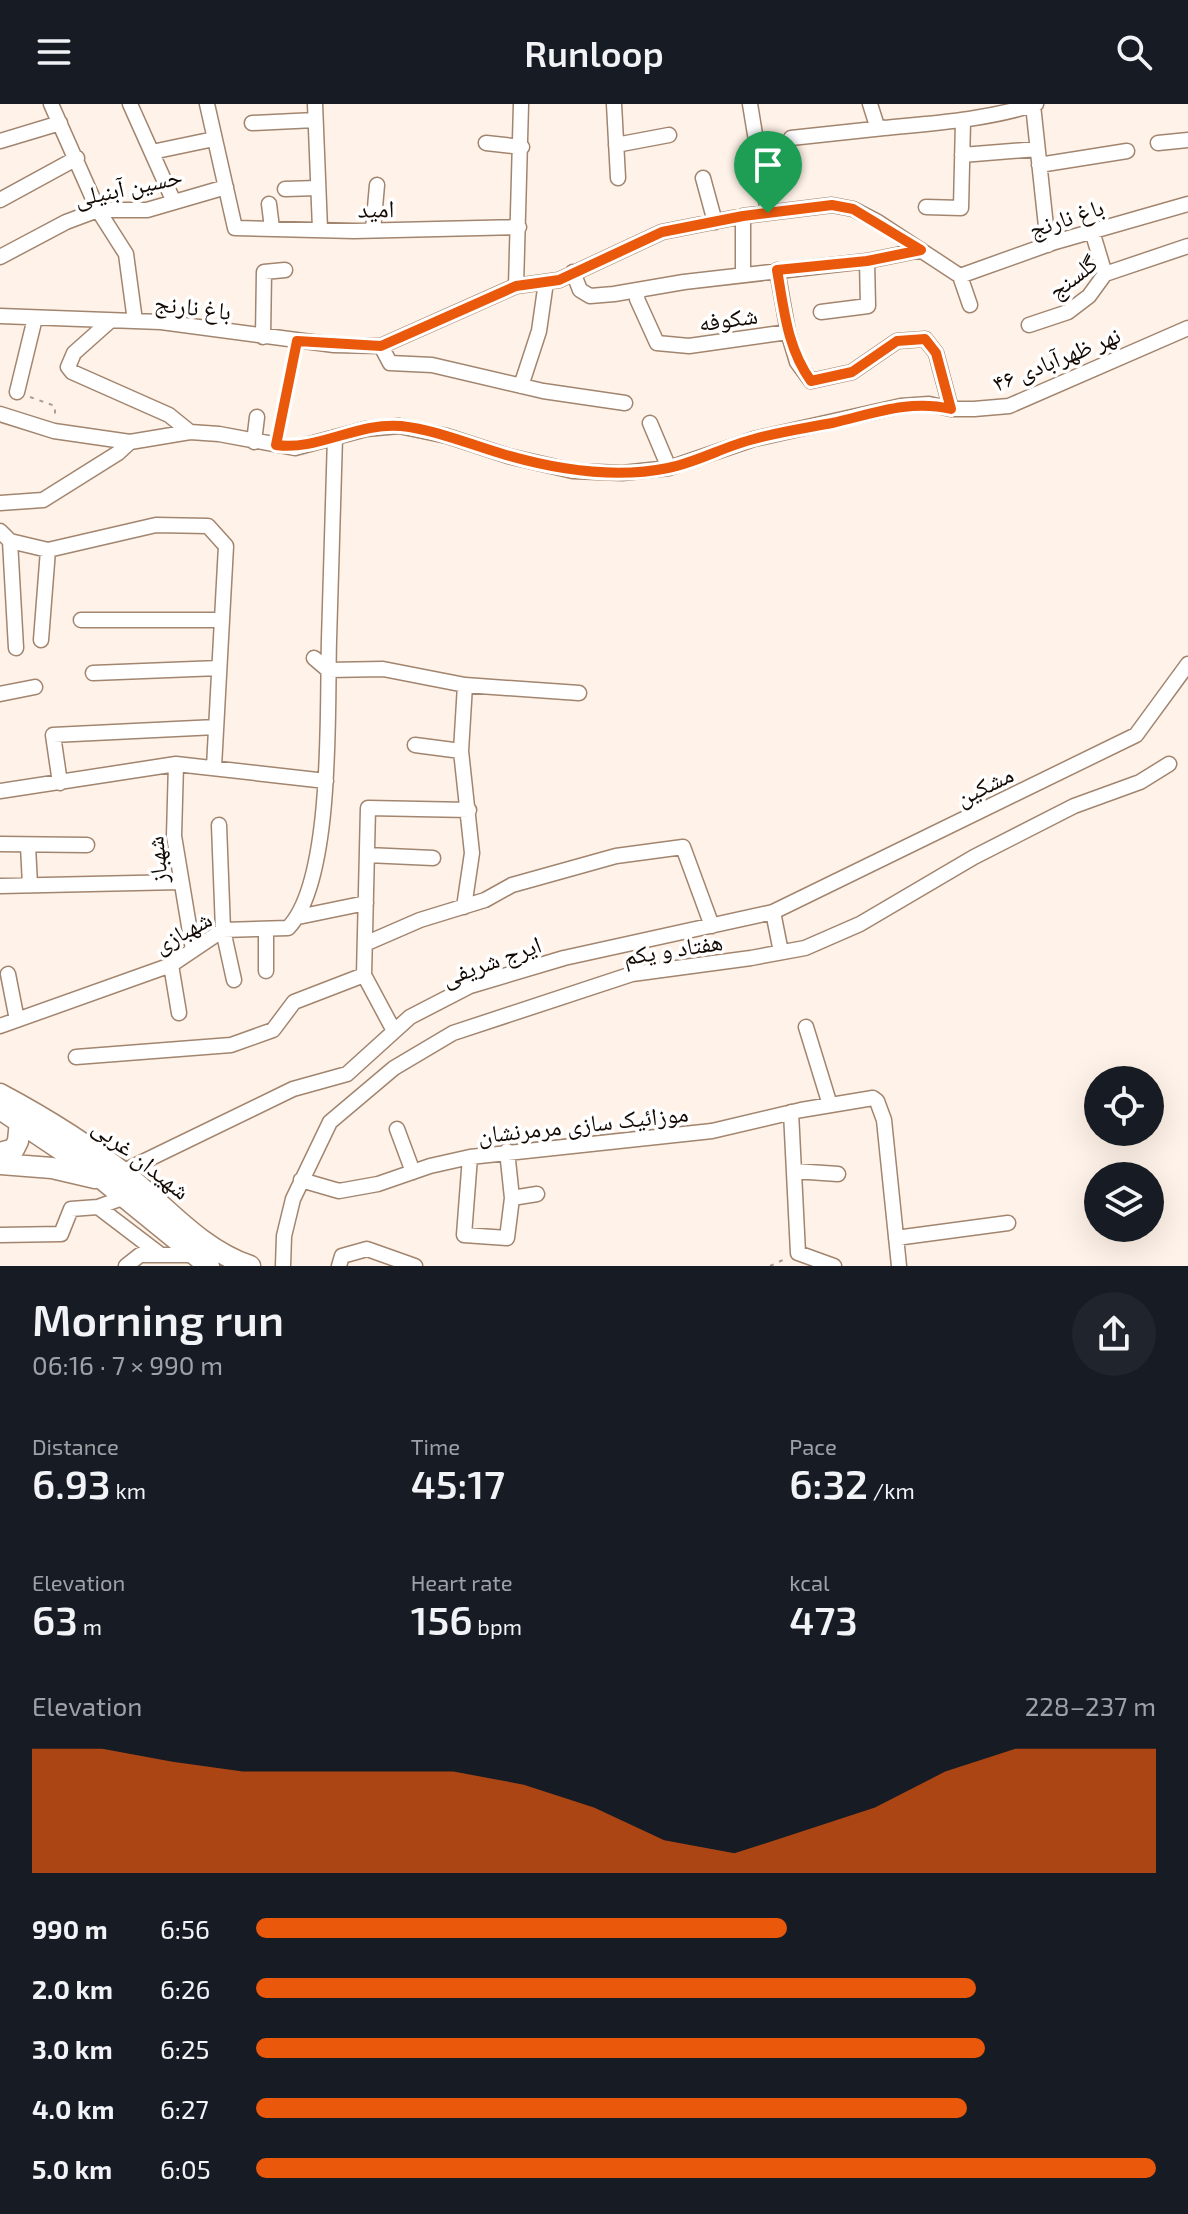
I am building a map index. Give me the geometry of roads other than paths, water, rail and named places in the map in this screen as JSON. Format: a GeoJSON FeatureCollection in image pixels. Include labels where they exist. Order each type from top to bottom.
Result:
{"type":"FeatureCollection","features":[{"type":"Feature","properties":{"kind":"main road","name":"شهیدان غربی"},"geometry":{"type":"LineString","coordinates":[[0,1094],[49,1120],[113,1176],[201,1240],[250,1266]]}},
{"type":"Feature","properties":{"kind":"main road","name":"شهیدان غربی"},"geometry":{"type":"LineString","coordinates":[[0,1109],[113,1176],[125,1197],[201,1262]]}},
{"type":"Feature","properties":{"kind":"main road"},"geometry":{"type":"LineString","coordinates":[[0,1153],[14,1149],[20,1121]]}},
{"type":"Feature","properties":{"kind":"main road"},"geometry":{"type":"LineString","coordinates":[[0,1164],[113,1176]]}},
{"type":"Feature","properties":{"kind":"street"},"geometry":{"type":"LineString","coordinates":[[51,104],[98,210],[126,254],[135,321]]}},
{"type":"Feature","properties":{"kind":"street"},"geometry":{"type":"LineString","coordinates":[[130,104],[173,200]]}},
{"type":"Feature","properties":{"kind":"street"},"geometry":{"type":"LineString","coordinates":[[207,104],[226,187]]}},
{"type":"Feature","properties":{"kind":"street"},"geometry":{"type":"LineString","coordinates":[[315,104],[320,229]]}},
{"type":"Feature","properties":{"kind":"street"},"geometry":{"type":"LineString","coordinates":[[516,286],[521,104]]}},
{"type":"Feature","properties":{"kind":"street"},"geometry":{"type":"LineString","coordinates":[[614,104],[618,178]]}},
{"type":"Feature","properties":{"kind":"street"},"geometry":{"type":"LineString","coordinates":[[750,104],[768,213]]}},
{"type":"Feature","properties":{"kind":"street"},"geometry":{"type":"LineString","coordinates":[[870,104],[877,126],[884,128]]}},
{"type":"Feature","properties":{"kind":"street"},"geometry":{"type":"LineString","coordinates":[[791,138],[963,121],[980,111],[1034,104],[1048,245]]}},
{"type":"Feature","properties":{"kind":"street"},"geometry":{"type":"LineString","coordinates":[[252,123],[315,120]]}},
{"type":"Feature","properties":{"kind":"street"},"geometry":{"type":"LineString","coordinates":[[926,207],[961,208],[963,121]]}},
{"type":"Feature","properties":{"kind":"street"},"geometry":{"type":"LineString","coordinates":[[0,141],[60,123]]}},
{"type":"Feature","properties":{"kind":"street"},"geometry":{"type":"LineString","coordinates":[[616,145],[669,135]]}},
{"type":"Feature","properties":{"kind":"street"},"geometry":{"type":"LineString","coordinates":[[152,152],[214,139]]}},
{"type":"Feature","properties":{"kind":"street"},"geometry":{"type":"LineString","coordinates":[[1158,143],[1188,140]]}},
{"type":"Feature","properties":{"kind":"street"},"geometry":{"type":"LineString","coordinates":[[486,143],[522,147]]}},
{"type":"Feature","properties":{"kind":"street"},"geometry":{"type":"LineString","coordinates":[[962,155],[1037,149]]}},
{"type":"Feature","properties":{"kind":"street"},"geometry":{"type":"LineString","coordinates":[[1039,165],[1127,151]]}},
{"type":"Feature","properties":{"kind":"street"},"geometry":{"type":"LineString","coordinates":[[0,200],[77,158]]}},
{"type":"Feature","properties":{"kind":"street"},"geometry":{"type":"LineString","coordinates":[[703,178],[715,222]]}},
{"type":"Feature","properties":{"kind":"street"},"geometry":{"type":"LineString","coordinates":[[373,230],[377,185]]}},
{"type":"Feature","properties":{"kind":"street","name":"حسین آبنیلی"},"geometry":{"type":"LineString","coordinates":[[0,257],[66,222],[98,210],[147,210],[226,187]]}},
{"type":"Feature","properties":{"kind":"street","name":"امید"},"geometry":{"type":"LineString","coordinates":[[226,187],[235,228],[373,230],[519,227]]}},
{"type":"Feature","properties":{"kind":"street"},"geometry":{"type":"LineString","coordinates":[[285,189],[318,188]]}},
{"type":"Feature","properties":{"kind":"street"},"geometry":{"type":"LineString","coordinates":[[269,204],[272,228]]}},
{"type":"Feature","properties":{"kind":"street","name":"باغ نارنج"},"geometry":{"type":"LineString","coordinates":[[0,316],[135,321],[297,341],[381,346],[516,286],[559,280],[662,232],[743,216],[832,205],[853,209],[960,276],[1092,231],[1188,204]]}},
{"type":"Feature","properties":{"kind":"street"},"geometry":{"type":"LineString","coordinates":[[743,216],[743,274]]}},
{"type":"Feature","properties":{"kind":"street"},"geometry":{"type":"LineString","coordinates":[[1092,231],[1105,274]]}},
{"type":"Feature","properties":{"kind":"street","name":"گلسنج"},"geometry":{"type":"LineString","coordinates":[[1029,325],[1068,312],[1089,296],[1105,274],[1188,246]]}},
{"type":"Feature","properties":{"kind":"street","name":"شکوفه"},"geometry":{"type":"LineString","coordinates":[[573,272],[580,290],[590,296],[743,274],[867,261],[921,250]]}},
{"type":"Feature","properties":{"kind":"street"},"geometry":{"type":"LineString","coordinates":[[821,312],[868,306],[867,261]]}},
{"type":"Feature","properties":{"kind":"street"},"geometry":{"type":"LineString","coordinates":[[263,337],[264,272],[285,270]]}},
{"type":"Feature","properties":{"kind":"street"},"geometry":{"type":"LineString","coordinates":[[777,270],[788,332]]}},
{"type":"Feature","properties":{"kind":"street"},"geometry":{"type":"LineString","coordinates":[[960,276],[970,305]]}},
{"type":"Feature","properties":{"kind":"street"},"geometry":{"type":"LineString","coordinates":[[521,386],[539,331],[546,282]]}},
{"type":"Feature","properties":{"kind":"street","name":"شکوفه"},"geometry":{"type":"LineString","coordinates":[[638,290],[637,299],[657,343],[689,346],[788,332],[797,362],[811,381],[852,372],[897,341],[925,339],[936,353],[951,409]]}},
{"type":"Feature","properties":{"kind":"street"},"geometry":{"type":"LineString","coordinates":[[17,392],[35,318]]}},
{"type":"Feature","properties":{"kind":"street"},"geometry":{"type":"LineString","coordinates":[[110,321],[74,353],[68,367],[72,372],[169,415],[190,432]]}},
{"type":"Feature","properties":{"kind":"street","name":"نهر ظهرآبادی ۴۶"},"geometry":{"type":"LineString","coordinates":[[0,414],[54,431],[130,442],[190,432],[295,448],[366,429],[399,426],[573,471],[622,473],[669,468],[754,439],[901,406],[929,404],[951,409],[1009,406],[1188,328]]}},
{"type":"Feature","properties":{"kind":"street","name":"باغ نارنج"},"geometry":{"type":"LineString","coordinates":[[381,346],[390,363],[432,365],[521,386],[625,403]]}},
{"type":"Feature","properties":{"kind":"street"},"geometry":{"type":"LineString","coordinates":[[254,442],[257,417]]}},
{"type":"Feature","properties":{"kind":"street"},"geometry":{"type":"LineString","coordinates":[[650,423],[669,468]]}},
{"type":"Feature","properties":{"kind":"street"},"geometry":{"type":"LineString","coordinates":[[298,917],[315,866],[326,781],[335,437]]}},
{"type":"Feature","properties":{"kind":"street"},"geometry":{"type":"LineString","coordinates":[[0,503],[43,500],[118,453],[130,442]]}},
{"type":"Feature","properties":{"kind":"street"},"geometry":{"type":"LineString","coordinates":[[16,648],[3,540],[48,550],[156,525],[208,526],[226,546],[214,767]]}},
{"type":"Feature","properties":{"kind":"street"},"geometry":{"type":"LineString","coordinates":[[41,640],[48,550]]}},
{"type":"Feature","properties":{"kind":"street"},"geometry":{"type":"LineString","coordinates":[[81,620],[222,620]]}},
{"type":"Feature","properties":{"kind":"street"},"geometry":{"type":"LineString","coordinates":[[314,658],[328,670],[383,669],[465,685],[579,693]]}},
{"type":"Feature","properties":{"kind":"street","name":"مشکین"},"geometry":{"type":"LineString","coordinates":[[773,912],[1136,735],[1188,664]]}},
{"type":"Feature","properties":{"kind":"street"},"geometry":{"type":"LineString","coordinates":[[93,673],[219,668]]}},
{"type":"Feature","properties":{"kind":"street"},"geometry":{"type":"LineString","coordinates":[[464,907],[472,853],[461,751],[465,685]]}},
{"type":"Feature","properties":{"kind":"street"},"geometry":{"type":"LineString","coordinates":[[0,694],[35,687]]}},
{"type":"Feature","properties":{"kind":"street"},"geometry":{"type":"LineString","coordinates":[[60,783],[53,735],[216,727]]}},
{"type":"Feature","properties":{"kind":"street"},"geometry":{"type":"LineString","coordinates":[[415,745],[461,751]]}},
{"type":"Feature","properties":{"kind":"street"},"geometry":{"type":"LineString","coordinates":[[0,791],[176,764],[326,781]]}},
{"type":"Feature","properties":{"kind":"street","name":"شهباز"},"geometry":{"type":"LineString","coordinates":[[176,764],[174,836],[193,950]]}},
{"type":"Feature","properties":{"kind":"street","name":"هفتاد و یکم"},"geometry":{"type":"LineString","coordinates":[[283,1266],[284,1236],[293,1199],[330,1122],[394,1068],[453,1033],[632,974],[805,948],[860,924],[974,857],[1074,806],[1140,782],[1169,764]]}},
{"type":"Feature","properties":{"kind":"street"},"geometry":{"type":"LineString","coordinates":[[394,1031],[364,975],[368,808],[469,810]]}},
{"type":"Feature","properties":{"kind":"street"},"geometry":{"type":"LineString","coordinates":[[219,825],[223,930],[234,980]]}},
{"type":"Feature","properties":{"kind":"street"},"geometry":{"type":"LineString","coordinates":[[0,844],[87,845]]}},
{"type":"Feature","properties":{"kind":"street"},"geometry":{"type":"LineString","coordinates":[[28,846],[30,885]]}},
{"type":"Feature","properties":{"kind":"street"},"geometry":{"type":"LineString","coordinates":[[367,943],[420,920],[485,900],[512,885],[616,856],[683,847],[712,926]]}},
{"type":"Feature","properties":{"kind":"street"},"geometry":{"type":"LineString","coordinates":[[367,855],[433,858]]}},
{"type":"Feature","properties":{"kind":"street"},"geometry":{"type":"LineString","coordinates":[[0,886],[180,882]]}},
{"type":"Feature","properties":{"kind":"street","name":"شهبازی"},"geometry":{"type":"LineString","coordinates":[[0,1026],[171,965],[223,930],[288,928],[298,917],[366,903]]}},
{"type":"Feature","properties":{"kind":"street"},"geometry":{"type":"LineString","coordinates":[[773,912],[781,952]]}},
{"type":"Feature","properties":{"kind":"street","name":"ایرج شریفی"},"geometry":{"type":"LineString","coordinates":[[113,1176],[293,1089],[347,1074],[410,1017],[470,986],[564,958],[773,912]]}},
{"type":"Feature","properties":{"kind":"street"},"geometry":{"type":"LineString","coordinates":[[266,929],[266,971]]}},
{"type":"Feature","properties":{"kind":"street"},"geometry":{"type":"LineString","coordinates":[[171,965],[179,1013]]}},
{"type":"Feature","properties":{"kind":"street"},"geometry":{"type":"LineString","coordinates":[[8,974],[17,1020]]}},
{"type":"Feature","properties":{"kind":"street"},"geometry":{"type":"LineString","coordinates":[[76,1057],[231,1045],[273,1030],[294,1002],[364,975]]}},
{"type":"Feature","properties":{"kind":"street"},"geometry":{"type":"LineString","coordinates":[[806,1027],[830,1105]]}},
{"type":"Feature","properties":{"kind":"street","name":"موزائیک سازی مرمرنشان"},"geometry":{"type":"LineString","coordinates":[[301,1180],[339,1191],[378,1184],[470,1157],[712,1131],[791,1112],[873,1098],[884,1120],[896,1238]]}},
{"type":"Feature","properties":{"kind":"street"},"geometry":{"type":"LineString","coordinates":[[791,1112],[798,1253],[834,1266]]}},
{"type":"Feature","properties":{"kind":"street"},"geometry":{"type":"LineString","coordinates":[[397,1129],[413,1172]]}},
{"type":"Feature","properties":{"kind":"street"},"geometry":{"type":"LineString","coordinates":[[470,1157],[464,1235],[507,1238],[512,1198],[507,1151]]}},
{"type":"Feature","properties":{"kind":"street"},"geometry":{"type":"LineString","coordinates":[[794,1171],[838,1174]]}},
{"type":"Feature","properties":{"kind":"street"},"geometry":{"type":"LineString","coordinates":[[512,1198],[537,1194]]}},
{"type":"Feature","properties":{"kind":"street"},"geometry":{"type":"LineString","coordinates":[[0,1235],[61,1234],[71,1209],[98,1207],[125,1197]]}},
{"type":"Feature","properties":{"kind":"street"},"geometry":{"type":"LineString","coordinates":[[98,1207],[161,1255]]}},
{"type":"Feature","properties":{"kind":"street"},"geometry":{"type":"LineString","coordinates":[[899,1266],[896,1238],[1008,1223]]}},
{"type":"Feature","properties":{"kind":"street"},"geometry":{"type":"LineString","coordinates":[[339,1266],[342,1256],[367,1249],[415,1266]]}},
{"type":"Feature","properties":{"kind":"street"},"geometry":{"type":"LineString","coordinates":[[126,1266],[140,1255],[201,1262]]}}]}
